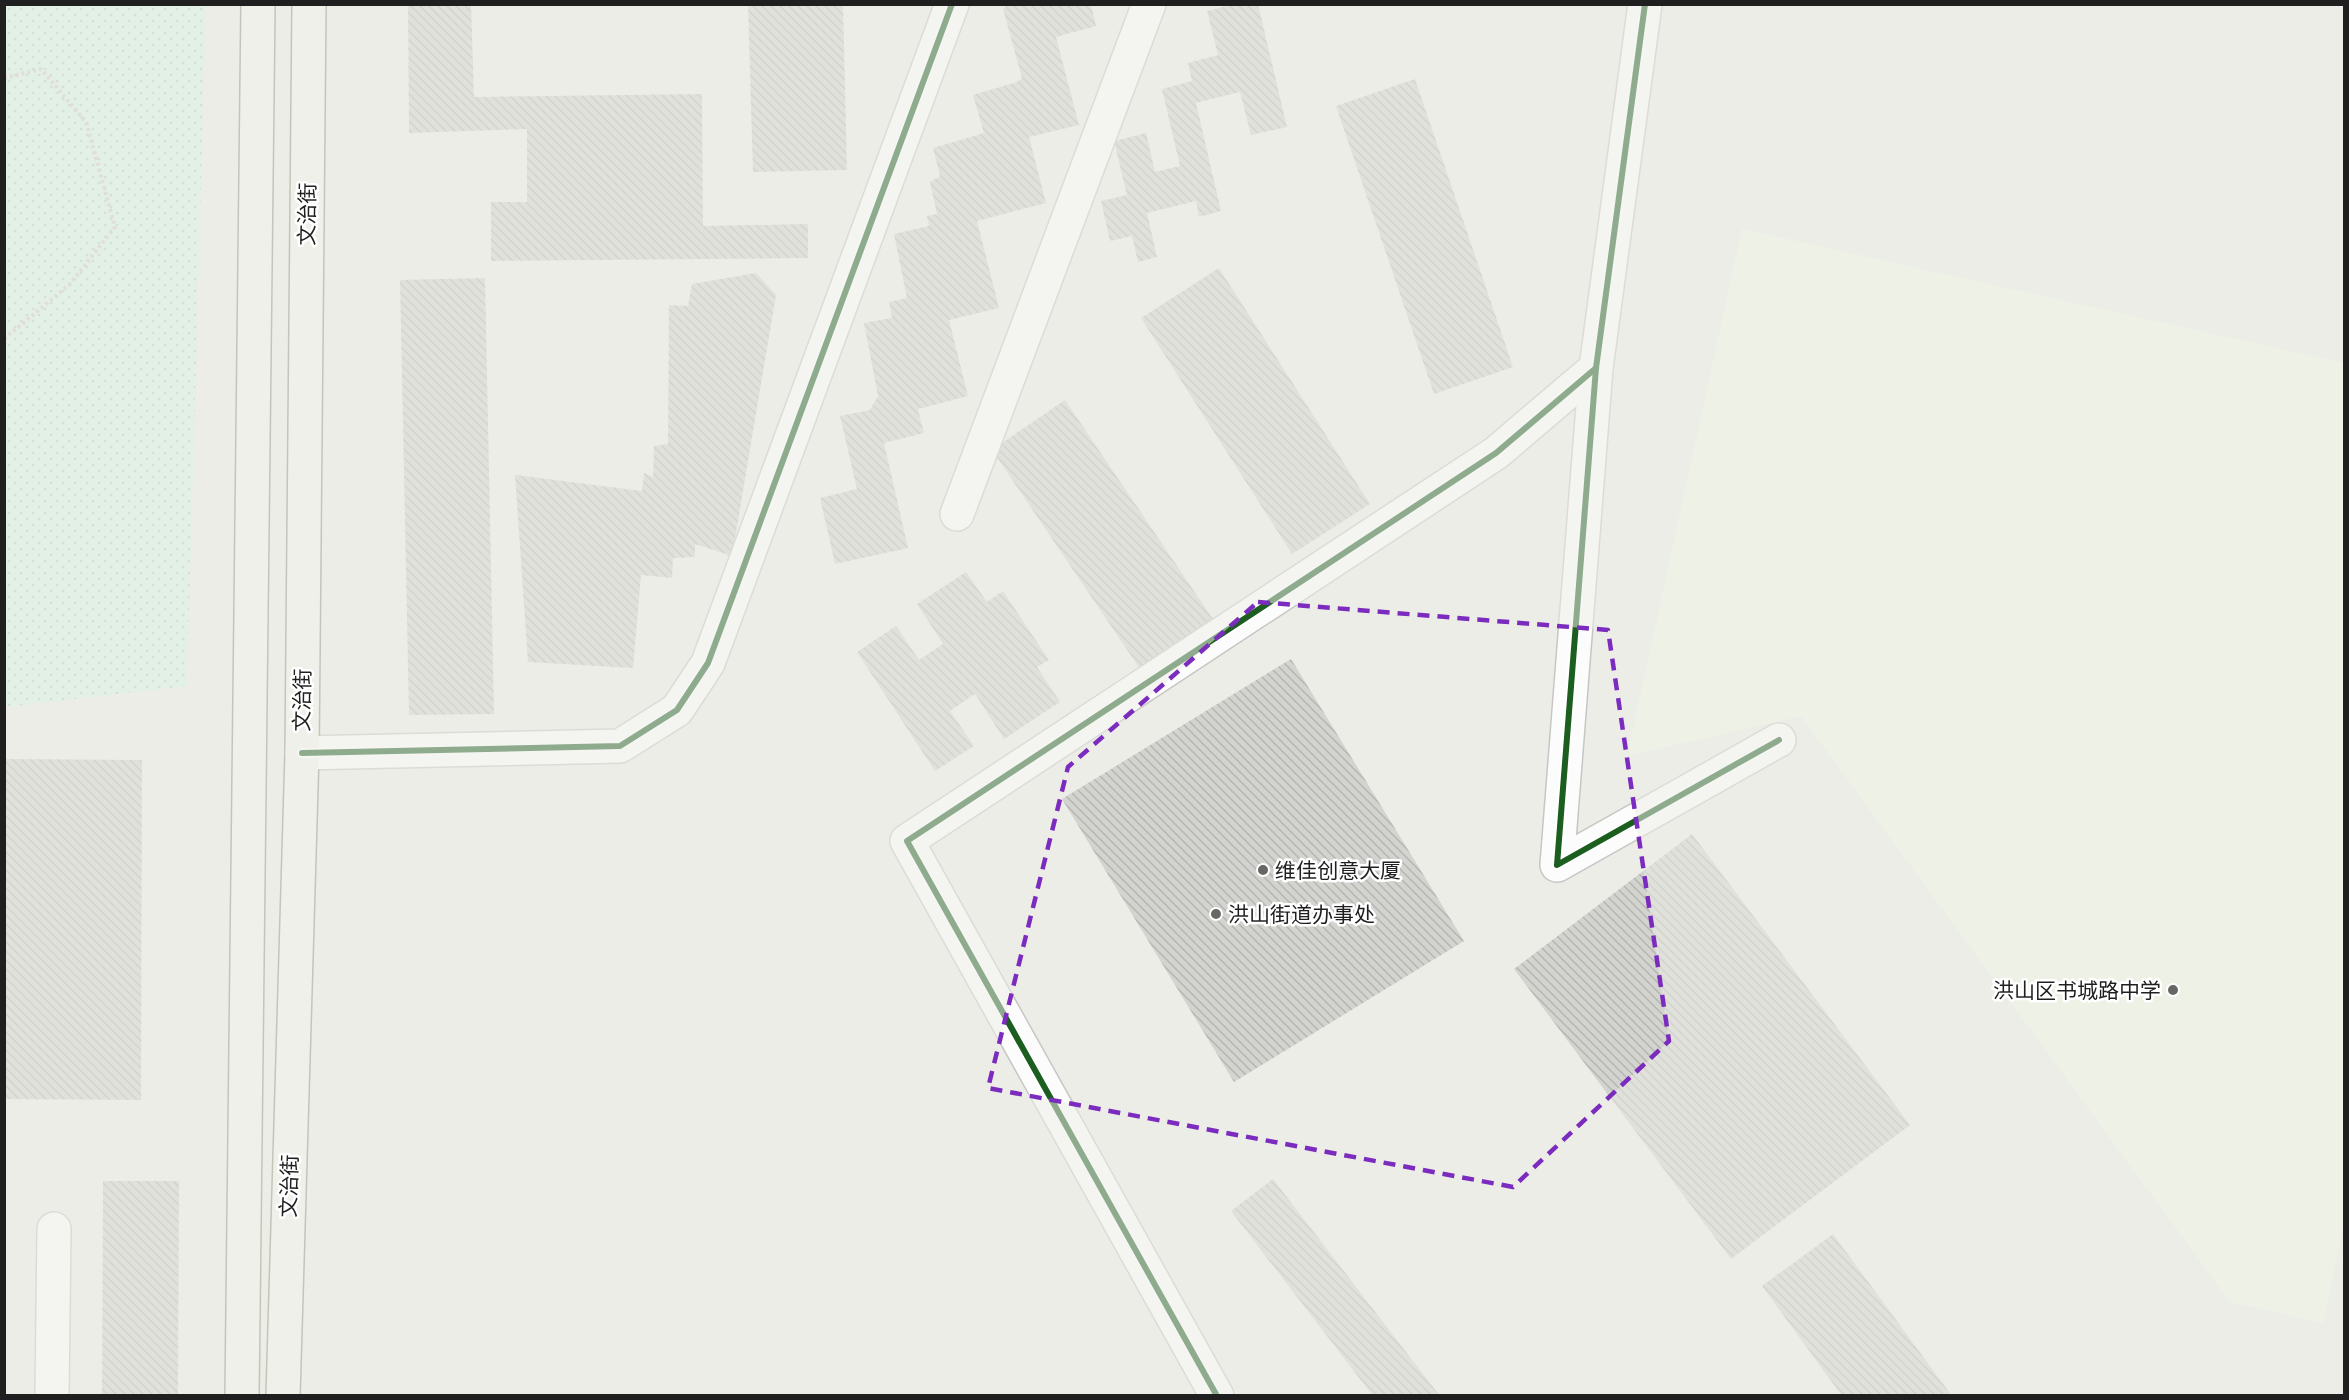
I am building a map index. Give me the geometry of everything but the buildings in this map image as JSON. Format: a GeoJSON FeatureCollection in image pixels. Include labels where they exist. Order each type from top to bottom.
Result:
{"type":"FeatureCollection","features":[{"type":"Feature","properties":{"kind":"main road"},"geometry":{"type":"LineString","coordinates":[[242,1395],[258,4]]}},
{"type":"Feature","properties":{"kind":"main road","name":"文治街"},"geometry":{"type":"LineString","coordinates":[[283,1395],[302,753],[309,4]]}},
{"type":"Feature","properties":{"kind":"street"},"geometry":{"type":"LineString","coordinates":[[302,753],[620,746],[677,710],[708,663],[952,4]]}},
{"type":"Feature","properties":{"kind":"street"},"geometry":{"type":"LineString","coordinates":[[957,514],[1149,4]]}},
{"type":"Feature","properties":{"kind":"street"},"geometry":{"type":"LineString","coordinates":[[1645,4],[1596,368],[1557,865],[1779,740]]}},
{"type":"Feature","properties":{"kind":"street"},"geometry":{"type":"LineString","coordinates":[[1216,1395],[907,841],[1496,453],[1596,368]]}},
{"type":"Feature","properties":{"kind":"street"},"geometry":{"type":"LineString","coordinates":[[52,1395],[54,1229]]}},
{"type":"Feature","properties":{"kind":"path"},"geometry":{"type":"LineString","coordinates":[[4,78],[41,69],[86,122],[115,227],[70,284],[4,339]]}},
{"type":"Feature","properties":{"kind":"highlighted area"},"geometry":{"type":"Polygon","coordinates":[[[1258,602],[1608,630],[1669,1041],[1513,1187],[988,1088],[1068,767],[1258,602]]]}},
{"type":"Feature","properties":{"kind":"shaded area"},"geometry":{"type":"Polygon","coordinates":[[[4,5],[206,5],[187,686],[5,707],[4,5]]]}},
{"type":"Feature","properties":{"kind":"shaded area","name":"洪山区书城路中学"},"geometry":{"type":"Polygon","coordinates":[[[1742,229],[2344,363],[2344,1223],[2323,1323],[2230,1302],[1801,716],[1627,756],[1742,229]]]}},
{"type":"Feature","properties":{"kind":"cycle path"},"geometry":{"type":"LineString","coordinates":[[302,753],[620,746],[677,710],[708,663],[952,4]]}},
{"type":"Feature","properties":{"kind":"cycle path"},"geometry":{"type":"LineString","coordinates":[[1645,4],[1596,368],[1557,865],[1779,740]]}},
{"type":"Feature","properties":{"kind":"cycle path"},"geometry":{"type":"LineString","coordinates":[[1217,1396],[907,841],[1496,453],[1596,368]]}},
{"type":"Feature","properties":{"kind":"place","name":"维佳创意大厦"},"geometry":{"type":"Point","coordinates":[1263,870]}},
{"type":"Feature","properties":{"kind":"place","name":"洪山街道办事处"},"geometry":{"type":"Point","coordinates":[1216,914]}},
{"type":"Feature","properties":{"kind":"place","name":"洪山区书城路中学"},"geometry":{"type":"Point","coordinates":[2173,990]}}]}
